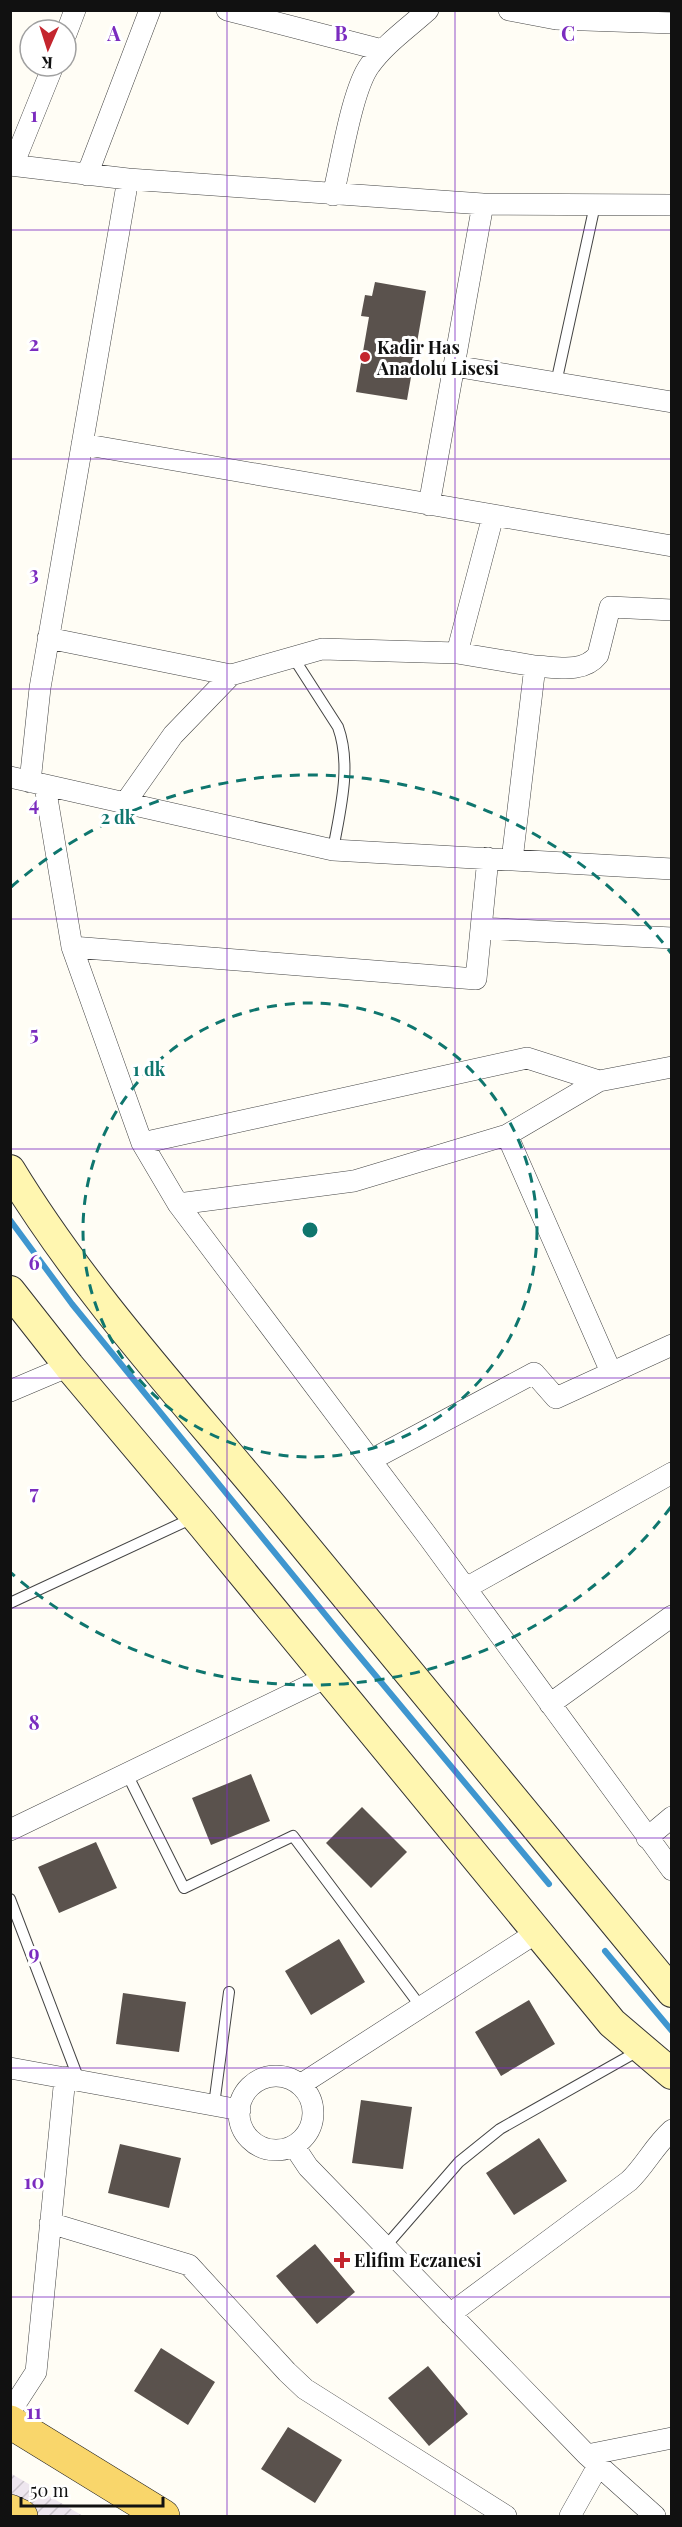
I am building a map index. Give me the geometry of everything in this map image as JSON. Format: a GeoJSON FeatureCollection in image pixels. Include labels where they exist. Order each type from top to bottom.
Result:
{"type":"FeatureCollection","features":[{"type":"Feature","properties":{"kind":"main road"},"geometry":{"type":"LineString","coordinates":[[10,1170],[44,1223],[124,1330],[367,1620],[672,1992]]}},
{"type":"Feature","properties":{"kind":"main road"},"geometry":{"type":"LineString","coordinates":[[13,1298],[196,1516],[612,2023],[672,2074]]}},
{"type":"Feature","properties":{"kind":"main road"},"geometry":{"type":"LineString","coordinates":[[10,2422],[164,2517]]}},
{"type":"Feature","properties":{"kind":"main road"},"geometry":{"type":"LineString","coordinates":[[10,2511],[21,2517]]}},
{"type":"Feature","properties":{"kind":"street"},"geometry":{"type":"LineString","coordinates":[[87,175],[150,10]]}},
{"type":"Feature","properties":{"kind":"street"},"geometry":{"type":"LineString","coordinates":[[227,10],[382,50]]}},
{"type":"Feature","properties":{"kind":"street"},"geometry":{"type":"LineString","coordinates":[[333,195],[359,86],[368,66],[382,50],[428,10]]}},
{"type":"Feature","properties":{"kind":"street"},"geometry":{"type":"LineString","coordinates":[[509,10],[556,19],[672,23]]}},
{"type":"Feature","properties":{"kind":"street"},"geometry":{"type":"LineString","coordinates":[[48,78],[12,165],[128,179],[333,195],[483,204],[672,205]]}},
{"type":"Feature","properties":{"kind":"street"},"geometry":{"type":"LineString","coordinates":[[128,179],[48,638],[29,782],[72,947],[142,1143],[178,1204],[466,1588],[672,1870]]}},
{"type":"Feature","properties":{"kind":"street"},"geometry":{"type":"LineString","coordinates":[[429,506],[483,204]]}},
{"type":"Feature","properties":{"kind":"street"},"geometry":{"type":"LineString","coordinates":[[454,366],[672,402]]}},
{"type":"Feature","properties":{"kind":"street"},"geometry":{"type":"LineString","coordinates":[[82,444],[429,506],[672,546]]}},
{"type":"Feature","properties":{"kind":"street"},"geometry":{"type":"LineString","coordinates":[[457,653],[494,516]]}},
{"type":"Feature","properties":{"kind":"street"},"geometry":{"type":"LineString","coordinates":[[48,638],[231,675],[322,649],[457,653],[535,666],[580,668],[594,661],[598,656],[610,606],[672,610]]}},
{"type":"Feature","properties":{"kind":"street"},"geometry":{"type":"LineString","coordinates":[[512,860],[535,666]]}},
{"type":"Feature","properties":{"kind":"street"},"geometry":{"type":"LineString","coordinates":[[125,803],[173,735],[231,675]]}},
{"type":"Feature","properties":{"kind":"street"},"geometry":{"type":"LineString","coordinates":[[29,782],[333,850],[672,868]]}},
{"type":"Feature","properties":{"kind":"street"},"geometry":{"type":"LineString","coordinates":[[72,947],[476,978],[488,858]]}},
{"type":"Feature","properties":{"kind":"street"},"geometry":{"type":"LineString","coordinates":[[481,928],[672,938]]}},
{"type":"Feature","properties":{"kind":"street"},"geometry":{"type":"LineString","coordinates":[[142,1143],[527,1058],[599,1081]]}},
{"type":"Feature","properties":{"kind":"street"},"geometry":{"type":"LineString","coordinates":[[178,1204],[354,1180],[507,1135],[599,1081],[672,1067]]}},
{"type":"Feature","properties":{"kind":"street"},"geometry":{"type":"LineString","coordinates":[[507,1135],[611,1372]]}},
{"type":"Feature","properties":{"kind":"street"},"geometry":{"type":"LineString","coordinates":[[371,1460],[534,1374],[556,1398],[672,1345]]}},
{"type":"Feature","properties":{"kind":"street"},"geometry":{"type":"LineString","coordinates":[[10,1391],[69,1366]]}},
{"type":"Feature","properties":{"kind":"street"},"geometry":{"type":"LineString","coordinates":[[466,1588],[672,1473]]}},
{"type":"Feature","properties":{"kind":"street"},"geometry":{"type":"LineString","coordinates":[[550,1704],[672,1616]]}},
{"type":"Feature","properties":{"kind":"street"},"geometry":{"type":"LineString","coordinates":[[10,1830],[327,1677]]}},
{"type":"Feature","properties":{"kind":"street"},"geometry":{"type":"LineString","coordinates":[[647,1838],[672,1817]]}},
{"type":"Feature","properties":{"kind":"street"},"geometry":{"type":"LineString","coordinates":[[300,2085],[536,1933]]}},
{"type":"Feature","properties":{"kind":"street"},"geometry":{"type":"LineString","coordinates":[[10,2068],[240,2110]]}},
{"type":"Feature","properties":{"kind":"street"},"geometry":{"type":"LineString","coordinates":[[278,2076],[300,2085],[308,2094],[313,2117],[306,2134],[294,2146],[282,2150],[269,2150],[248,2137],[242,2127],[240,2110],[246,2091],[255,2082],[278,2076]]}},
{"type":"Feature","properties":{"kind":"street"},"geometry":{"type":"LineString","coordinates":[[10,2412],[36,2372],[50,2223],[72,2078]]}},
{"type":"Feature","properties":{"kind":"street"},"geometry":{"type":"LineString","coordinates":[[450,2314],[629,2181],[640,2171],[657,2143],[672,2130]]}},
{"type":"Feature","properties":{"kind":"street"},"geometry":{"type":"LineString","coordinates":[[294,2146],[308,2167],[593,2461],[655,2517]]}},
{"type":"Feature","properties":{"kind":"street"},"geometry":{"type":"LineString","coordinates":[[50,2223],[189,2265],[305,2389],[506,2517]]}},
{"type":"Feature","properties":{"kind":"street"},"geometry":{"type":"LineString","coordinates":[[593,2461],[672,2439]]}},
{"type":"Feature","properties":{"kind":"street"},"geometry":{"type":"LineString","coordinates":[[570,2517],[593,2461]]}},
{"type":"Feature","properties":{"kind":"lane"},"geometry":{"type":"LineString","coordinates":[[556,383],[595,205]]}},
{"type":"Feature","properties":{"kind":"lane"},"geometry":{"type":"LineString","coordinates":[[293,657],[338,727],[343,740],[344,773],[333,850]]}},
{"type":"Feature","properties":{"kind":"lane"},"geometry":{"type":"LineString","coordinates":[[10,1604],[196,1516]]}},
{"type":"Feature","properties":{"kind":"lane"},"geometry":{"type":"LineString","coordinates":[[127,1774],[184,1888],[293,1836],[421,2007]]}},
{"type":"Feature","properties":{"kind":"lane"},"geometry":{"type":"LineString","coordinates":[[10,1899],[72,2078]]}},
{"type":"Feature","properties":{"kind":"lane"},"geometry":{"type":"LineString","coordinates":[[214,2104],[229,1992]]}},
{"type":"Feature","properties":{"kind":"lane"},"geometry":{"type":"LineString","coordinates":[[385,2247],[459,2162],[500,2129],[642,2049]]}},
{"type":"Feature","properties":{"kind":"shaded area"},"geometry":{"type":"Polygon","coordinates":[[[10,2473],[22,2480],[83,2516],[11,2516],[10,2473]]]}},
{"type":"Feature","properties":{"kind":"building"},"geometry":{"type":"Polygon","coordinates":[[[375,282],[426,291],[407,400],[356,392],[369,317],[361,316],[365,295],[372,296],[375,282]]]}},
{"type":"Feature","properties":{"kind":"building"},"geometry":{"type":"Polygon","coordinates":[[[251,1774],[270,1821],[211,1845],[192,1798],[251,1774]]]}},
{"type":"Feature","properties":{"kind":"building"},"geometry":{"type":"Polygon","coordinates":[[[362,1807],[407,1852],[371,1888],[326,1843],[362,1807]]]}},
{"type":"Feature","properties":{"kind":"building"},"geometry":{"type":"Polygon","coordinates":[[[96,1842],[117,1888],[59,1913],[38,1867],[96,1842]]]}},
{"type":"Feature","properties":{"kind":"building"},"geometry":{"type":"Polygon","coordinates":[[[339,1939],[365,1982],[311,2015],[285,1971],[339,1939]]]}},
{"type":"Feature","properties":{"kind":"building"},"geometry":{"type":"Polygon","coordinates":[[[123,1993],[186,2002],[179,2052],[116,2044],[123,1993]]]}},
{"type":"Feature","properties":{"kind":"building"},"geometry":{"type":"Polygon","coordinates":[[[529,2000],[555,2044],[501,2076],[475,2032],[529,2000]]]}},
{"type":"Feature","properties":{"kind":"building"},"geometry":{"type":"Polygon","coordinates":[[[361,2100],[412,2107],[403,2169],[352,2163],[361,2100]]]}},
{"type":"Feature","properties":{"kind":"building"},"geometry":{"type":"Polygon","coordinates":[[[539,2138],[567,2181],[514,2215],[486,2173],[539,2138]]]}},
{"type":"Feature","properties":{"kind":"building"},"geometry":{"type":"Polygon","coordinates":[[[120,2144],[181,2158],[169,2208],[108,2193],[120,2144]]]}},
{"type":"Feature","properties":{"kind":"building"},"geometry":{"type":"Polygon","coordinates":[[[315,2244],[355,2292],[317,2324],[276,2276],[315,2244]]]}},
{"type":"Feature","properties":{"kind":"building"},"geometry":{"type":"Polygon","coordinates":[[[161,2348],[215,2382],[188,2425],[134,2391],[161,2348]]]}},
{"type":"Feature","properties":{"kind":"building"},"geometry":{"type":"Polygon","coordinates":[[[428,2366],[468,2414],[429,2446],[388,2398],[428,2366]]]}},
{"type":"Feature","properties":{"kind":"building"},"geometry":{"type":"Polygon","coordinates":[[[288,2427],[342,2460],[315,2503],[261,2469],[288,2427]]]}},
{"type":"Feature","properties":{"kind":"waterway"},"geometry":{"type":"LineString","coordinates":[[10,1220],[72,1304],[341,1634],[549,1884]]}},
{"type":"Feature","properties":{"kind":"waterway"},"geometry":{"type":"LineString","coordinates":[[605,1951],[672,2031]]}},
{"type":"Feature","properties":{"kind":"place","name":"Kadir Has Anadolu Lisesi"},"geometry":{"type":"Point","coordinates":[365,357]}},
{"type":"Feature","properties":{"kind":"place","name":"Elifim Eczanesi"},"geometry":{"type":"Point","coordinates":[342,2260]}}]}
